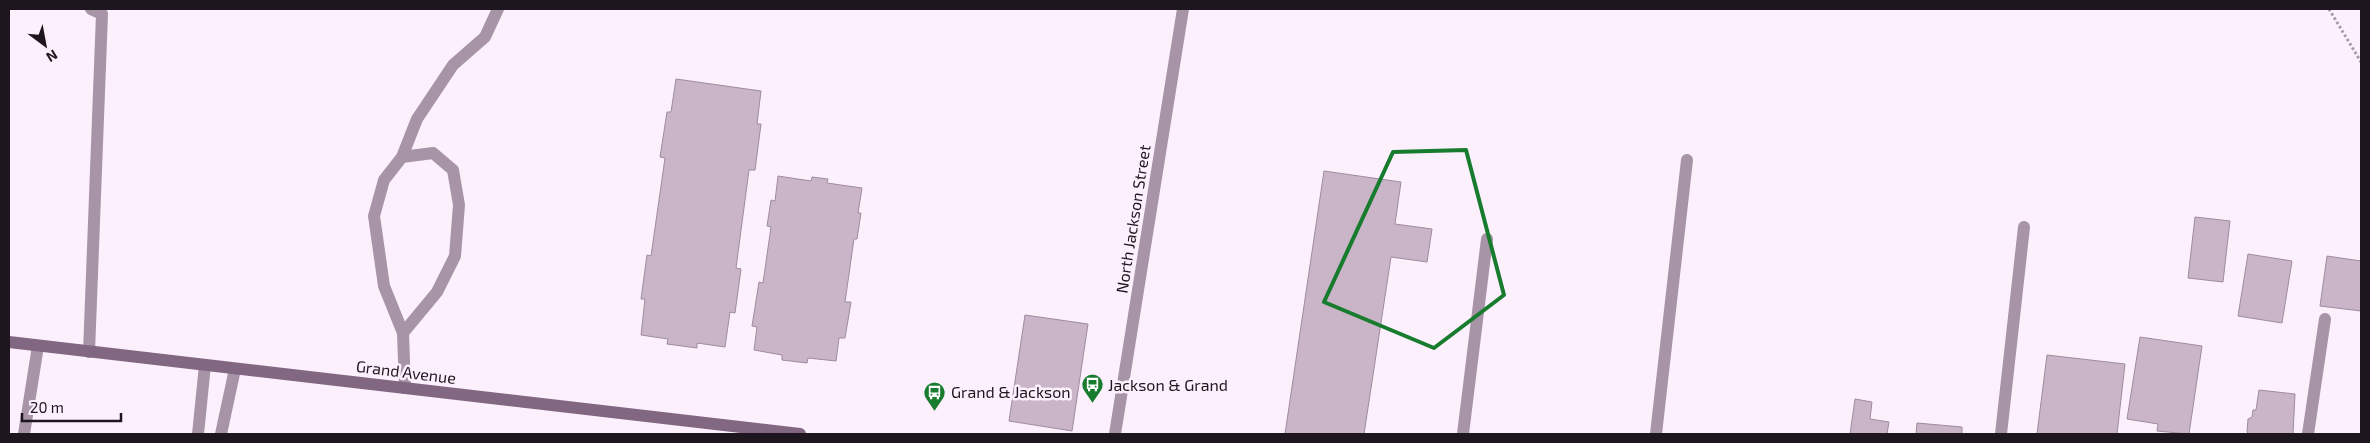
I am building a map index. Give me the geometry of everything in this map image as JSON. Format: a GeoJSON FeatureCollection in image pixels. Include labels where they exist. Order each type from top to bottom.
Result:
{"type":"FeatureCollection","features":[{"type":"Feature","properties":{"kind":"main road","name":"Grand Avenue"},"geometry":{"type":"LineString","coordinates":[[9,342],[800,434]]}},
{"type":"Feature","properties":{"kind":"street"},"geometry":{"type":"LineString","coordinates":[[89,352],[102,14],[90,9]]}},
{"type":"Feature","properties":{"kind":"street"},"geometry":{"type":"LineString","coordinates":[[405,388],[403,333],[384,286],[374,216],[384,180],[402,157],[417,119],[453,66],[485,37],[498,9]]}},
{"type":"Feature","properties":{"kind":"street","name":"North Jackson Street"},"geometry":{"type":"LineString","coordinates":[[1115,434],[1183,9]]}},
{"type":"Feature","properties":{"kind":"street"},"geometry":{"type":"LineString","coordinates":[[402,157],[433,153],[452,170],[459,205],[455,256],[437,292],[403,333]]}},
{"type":"Feature","properties":{"kind":"street"},"geometry":{"type":"LineString","coordinates":[[1656,434],[1686,160]]}},
{"type":"Feature","properties":{"kind":"street"},"geometry":{"type":"LineString","coordinates":[[2002,434],[2024,227]]}},
{"type":"Feature","properties":{"kind":"street"},"geometry":{"type":"LineString","coordinates":[[1463,434],[1487,238]]}},
{"type":"Feature","properties":{"kind":"street"},"geometry":{"type":"LineString","coordinates":[[2308,434],[2325,319]]}},
{"type":"Feature","properties":{"kind":"street"},"geometry":{"type":"LineString","coordinates":[[24,434],[38,346]]}},
{"type":"Feature","properties":{"kind":"street"},"geometry":{"type":"LineString","coordinates":[[198,434],[205,365]]}},
{"type":"Feature","properties":{"kind":"street"},"geometry":{"type":"LineString","coordinates":[[221,434],[235,369]]}},
{"type":"Feature","properties":{"kind":"path"},"geometry":{"type":"LineString","coordinates":[[2329,9],[2361,62]]}},
{"type":"Feature","properties":{"kind":"highlighted area"},"geometry":{"type":"Polygon","coordinates":[[[1466,150],[1504,295],[1434,348],[1324,302],[1393,152],[1466,150]]]}},
{"type":"Feature","properties":{"kind":"building"},"geometry":{"type":"Polygon","coordinates":[[[676,79],[761,91],[757,124],[761,124],[755,170],[749,170],[736,268],[741,269],[735,313],[730,312],[725,347],[697,343],[697,348],[667,344],[668,339],[641,335],[645,299],[641,299],[647,255],[651,256],[665,158],[660,157],[667,112],[671,112],[676,79]]]}},
{"type":"Feature","properties":{"kind":"building"},"geometry":{"type":"Polygon","coordinates":[[[1324,171],[1401,182],[1395,224],[1432,229],[1427,262],[1391,257],[1364,434],[1285,434],[1324,171]]]}},
{"type":"Feature","properties":{"kind":"building"},"geometry":{"type":"Polygon","coordinates":[[[778,176],[811,181],[812,177],[828,179],[827,183],[862,188],[858,213],[861,213],[857,239],[854,239],[845,302],[851,302],[845,338],[839,338],[836,361],[808,358],[807,363],[782,360],[782,355],[754,350],[757,327],[752,326],[759,282],[763,283],[771,227],[767,226],[771,200],[775,201],[778,176]]]}},
{"type":"Feature","properties":{"kind":"building"},"geometry":{"type":"Polygon","coordinates":[[[2195,217],[2230,221],[2223,282],[2188,278],[2195,217]]]}},
{"type":"Feature","properties":{"kind":"building"},"geometry":{"type":"Polygon","coordinates":[[[2248,254],[2292,261],[2282,323],[2238,316],[2248,254]]]}},
{"type":"Feature","properties":{"kind":"building"},"geometry":{"type":"Polygon","coordinates":[[[2327,256],[2361,261],[2361,311],[2320,306],[2327,256]]]}},
{"type":"Feature","properties":{"kind":"building"},"geometry":{"type":"Polygon","coordinates":[[[1025,315],[1088,324],[1072,431],[1009,421],[1025,315]]]}},
{"type":"Feature","properties":{"kind":"building"},"geometry":{"type":"Polygon","coordinates":[[[2140,337],[2202,346],[2189,434],[2157,431],[2158,424],[2127,419],[2140,337]]]}},
{"type":"Feature","properties":{"kind":"building"},"geometry":{"type":"Polygon","coordinates":[[[2047,355],[2125,364],[2117,434],[2037,434],[2047,355]]]}},
{"type":"Feature","properties":{"kind":"building"},"geometry":{"type":"Polygon","coordinates":[[[2259,390],[2295,394],[2293,434],[2249,434],[2247,432],[2248,419],[2252,417],[2253,410],[2256,410],[2259,390]]]}},
{"type":"Feature","properties":{"kind":"building"},"geometry":{"type":"Polygon","coordinates":[[[1855,399],[1872,402],[1870,419],[1889,422],[1887,434],[1850,434],[1855,399]]]}},
{"type":"Feature","properties":{"kind":"building"},"geometry":{"type":"Polygon","coordinates":[[[1917,423],[1962,427],[1962,434],[1916,434],[1917,423]]]}},
{"type":"Feature","properties":{"kind":"place","name":"Jackson & Grand"},"geometry":{"type":"Point","coordinates":[1092,404]}},
{"type":"Feature","properties":{"kind":"place","name":"Grand & Jackson"},"geometry":{"type":"Point","coordinates":[935,411]}}]}
